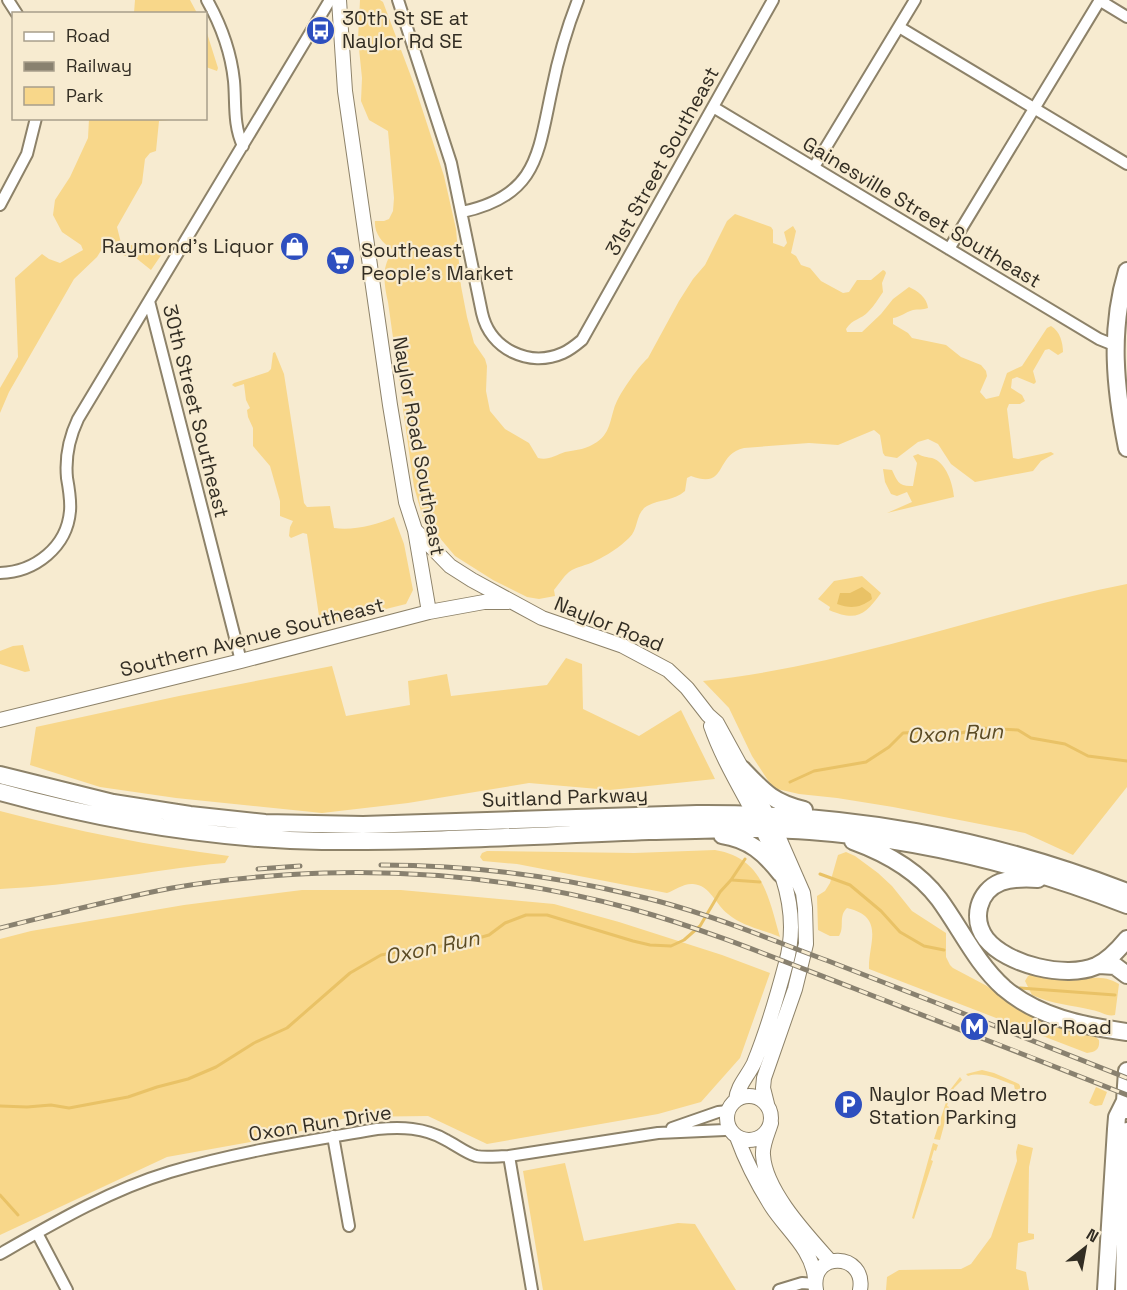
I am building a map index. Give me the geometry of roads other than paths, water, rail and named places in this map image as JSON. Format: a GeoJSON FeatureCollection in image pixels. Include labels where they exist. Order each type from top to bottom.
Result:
{"type":"FeatureCollection","features":[{"type":"Feature","properties":{"kind":"highway"},"geometry":{"type":"LineString","coordinates":[[1127,271],[1114,345],[1118,399],[1127,443]]}},
{"type":"Feature","properties":{"kind":"highway"},"geometry":{"type":"LineString","coordinates":[[742,769],[776,801],[843,820]]}},
{"type":"Feature","properties":{"kind":"highway","name":"Suitland Parkway"},"geometry":{"type":"LineString","coordinates":[[0,776],[112,803],[190,816],[265,823],[363,825],[674,814],[764,822],[949,850],[1068,883],[1127,892]]}},
{"type":"Feature","properties":{"kind":"highway","name":"Suitland Parkway"},"geometry":{"type":"LineString","coordinates":[[0,792],[80,813],[148,825],[263,838],[372,840],[688,830],[764,822],[843,820],[895,827],[968,842],[1040,861],[1102,889],[1127,905]]}},
{"type":"Feature","properties":{"kind":"highway"},"geometry":{"type":"LineString","coordinates":[[688,830],[728,836],[749,843],[766,855],[781,874]]}},
{"type":"Feature","properties":{"kind":"highway"},"geometry":{"type":"LineString","coordinates":[[827,832],[886,855],[923,882],[938,898],[983,966],[1015,996],[1055,1017],[1127,1032]]}},
{"type":"Feature","properties":{"kind":"highway"},"geometry":{"type":"LineString","coordinates":[[1068,883],[1018,878],[996,884],[986,893],[979,905],[978,919],[982,933],[991,944],[1005,954],[1032,965],[1063,971],[1081,970],[1107,964],[1115,966],[1127,975]]}},
{"type":"Feature","properties":{"kind":"highway"},"geometry":{"type":"LineString","coordinates":[[1099,965],[1127,939]]}},
{"type":"Feature","properties":{"kind":"highway"},"geometry":{"type":"LineString","coordinates":[[1106,1290],[1117,1118],[1126,1109],[1127,1071]]}},
{"type":"Feature","properties":{"kind":"highway"},"geometry":{"type":"LineString","coordinates":[[1124,1290],[1127,1131]]}},
{"type":"Feature","properties":{"kind":"main road","name":"Naylor Road Southeast"},"geometry":{"type":"LineString","coordinates":[[339,0],[345,91],[391,417],[406,502],[415,530],[429,612]]}},
{"type":"Feature","properties":{"kind":"main road","name":"Naylor Road"},"geometry":{"type":"LineString","coordinates":[[415,530],[450,566],[514,603],[542,618],[622,646],[668,670],[717,723],[742,769],[764,822],[788,899],[790,917],[790,949],[753,1065],[732,1105]]}},
{"type":"Feature","properties":{"kind":"main road","name":"Southern Avenue Southeast"},"geometry":{"type":"LineString","coordinates":[[0,720],[240,662],[429,612],[484,602],[514,603]]}},
{"type":"Feature","properties":{"kind":"main road","name":"Naylor Road"},"geometry":{"type":"LineString","coordinates":[[708,715],[718,746],[803,893],[806,944],[795,989],[764,1078],[762,1088],[767,1104]]}},
{"type":"Feature","properties":{"kind":"main road"},"geometry":{"type":"LineString","coordinates":[[815,1284],[814,1268],[808,1255],[772,1207],[733,1132],[732,1105],[742,1096],[755,1096],[767,1104],[771,1123],[763,1154],[766,1170],[790,1212],[830,1262]]}},
{"type":"Feature","properties":{"kind":"main road"},"geometry":{"type":"LineString","coordinates":[[733,1132],[744,1140],[758,1138],[771,1123]]}},
{"type":"Feature","properties":{"kind":"main road"},"geometry":{"type":"LineString","coordinates":[[815,1284],[823,1265],[844,1261],[856,1269],[860,1275],[860,1290]]}},
{"type":"Feature","properties":{"kind":"street"},"geometry":{"type":"LineString","coordinates":[[207,0],[220,26],[229,54],[234,78],[237,127],[243,146]]}},
{"type":"Feature","properties":{"kind":"street","name":"30th Street Southeast"},"geometry":{"type":"LineString","coordinates":[[240,662],[149,302],[330,0]]}},
{"type":"Feature","properties":{"kind":"street"},"geometry":{"type":"LineString","coordinates":[[398,0],[444,137],[462,212],[485,206],[510,193],[522,182],[534,164],[553,83],[578,0]]}},
{"type":"Feature","properties":{"kind":"street","name":"31st Street Southeast"},"geometry":{"type":"LineString","coordinates":[[462,212],[483,318],[499,344],[521,356],[542,359],[564,353],[582,340],[773,0]]}},
{"type":"Feature","properties":{"kind":"street"},"geometry":{"type":"LineString","coordinates":[[814,168],[915,0]]}},
{"type":"Feature","properties":{"kind":"street"},"geometry":{"type":"LineString","coordinates":[[950,249],[1100,0],[1127,17]]}},
{"type":"Feature","properties":{"kind":"street"},"geometry":{"type":"LineString","coordinates":[[899,27],[1127,165]]}},
{"type":"Feature","properties":{"kind":"street","name":"Gainesville Street Southeast"},"geometry":{"type":"LineString","coordinates":[[713,107],[1099,339],[1114,345]]}},
{"type":"Feature","properties":{"kind":"street"},"geometry":{"type":"LineString","coordinates":[[0,205],[27,154],[36,120]]}},
{"type":"Feature","properties":{"kind":"street"},"geometry":{"type":"LineString","coordinates":[[0,573],[26,568],[41,560],[62,537],[70,509],[66,462],[72,434],[84,409],[149,302]]}},
{"type":"Feature","properties":{"kind":"street","name":"Oxon Run Drive"},"geometry":{"type":"LineString","coordinates":[[658,1133],[732,1105]]}},
{"type":"Feature","properties":{"kind":"street","name":"Oxon Run Drive"},"geometry":{"type":"LineString","coordinates":[[0,1254],[101,1199],[168,1172],[333,1136],[377,1129],[415,1129],[439,1136],[474,1155],[509,1156],[658,1133],[724,1130],[733,1132]]}},
{"type":"Feature","properties":{"kind":"street"},"geometry":{"type":"LineString","coordinates":[[333,1136],[349,1226]]}},
{"type":"Feature","properties":{"kind":"street"},"geometry":{"type":"LineString","coordinates":[[509,1156],[532,1290]]}},
{"type":"Feature","properties":{"kind":"street"},"geometry":{"type":"LineString","coordinates":[[37,1233],[67,1290]]}},
{"type":"Feature","properties":{"kind":"street"},"geometry":{"type":"LineString","coordinates":[[779,1290],[802,1283],[815,1284]]}},
{"type":"Feature","properties":{"kind":"waterway","name":"Oxon Run"},"geometry":{"type":"LineString","coordinates":[[790,782],[814,771],[866,762],[889,747],[903,733],[921,732],[945,737],[981,728],[1018,730],[1031,738],[1065,744],[1088,756],[1127,761]]}},
{"type":"Feature","properties":{"kind":"waterway","name":"Oxon Run"},"geometry":{"type":"LineString","coordinates":[[0,1106],[51,1105],[69,1108],[128,1097],[188,1079],[216,1067],[254,1043],[287,1028],[350,973],[381,955],[454,945],[489,935],[505,923],[526,915],[547,915],[633,941],[671,946],[684,940],[700,926],[720,892],[745,859]]}},
{"type":"Feature","properties":{"kind":"waterway"},"geometry":{"type":"LineString","coordinates":[[820,874],[850,885],[881,911],[900,932],[924,946],[944,950]]}},
{"type":"Feature","properties":{"kind":"waterway"},"geometry":{"type":"LineString","coordinates":[[732,880],[760,882]]}},
{"type":"Feature","properties":{"kind":"waterway"},"geometry":{"type":"LineString","coordinates":[[1020,988],[1115,995]]}},
{"type":"Feature","properties":{"kind":"waterway"},"geometry":{"type":"LineString","coordinates":[[0,1195],[18,1215]]}},
{"type":"Feature","properties":{"kind":"railway"},"geometry":{"type":"LineString","coordinates":[[381,865],[508,872],[571,882],[658,901],[758,934],[1127,1078]]}},
{"type":"Feature","properties":{"kind":"railway"},"geometry":{"type":"LineString","coordinates":[[258,869],[300,866]]}},
{"type":"Feature","properties":{"kind":"railway"},"geometry":{"type":"LineString","coordinates":[[0,928],[172,888],[266,876],[324,873],[402,874],[518,885],[595,900],[688,926],[771,956],[1127,1095]]}},
{"type":"Feature","properties":{"kind":"place","name":"30th St SE at Naylor Rd SE"},"geometry":{"type":"Point","coordinates":[321,30]}},
{"type":"Feature","properties":{"kind":"place","name":"Raymond's Liquor"},"geometry":{"type":"Point","coordinates":[295,246]}},
{"type":"Feature","properties":{"kind":"place","name":"Southeast People's Market"},"geometry":{"type":"Point","coordinates":[340,261]}},
{"type":"Feature","properties":{"kind":"place","name":"Naylor Road"},"geometry":{"type":"Point","coordinates":[975,1027]}},
{"type":"Feature","properties":{"kind":"place","name":"Naylor Road Metro Station Parking"},"geometry":{"type":"Point","coordinates":[848,1105]}}]}
